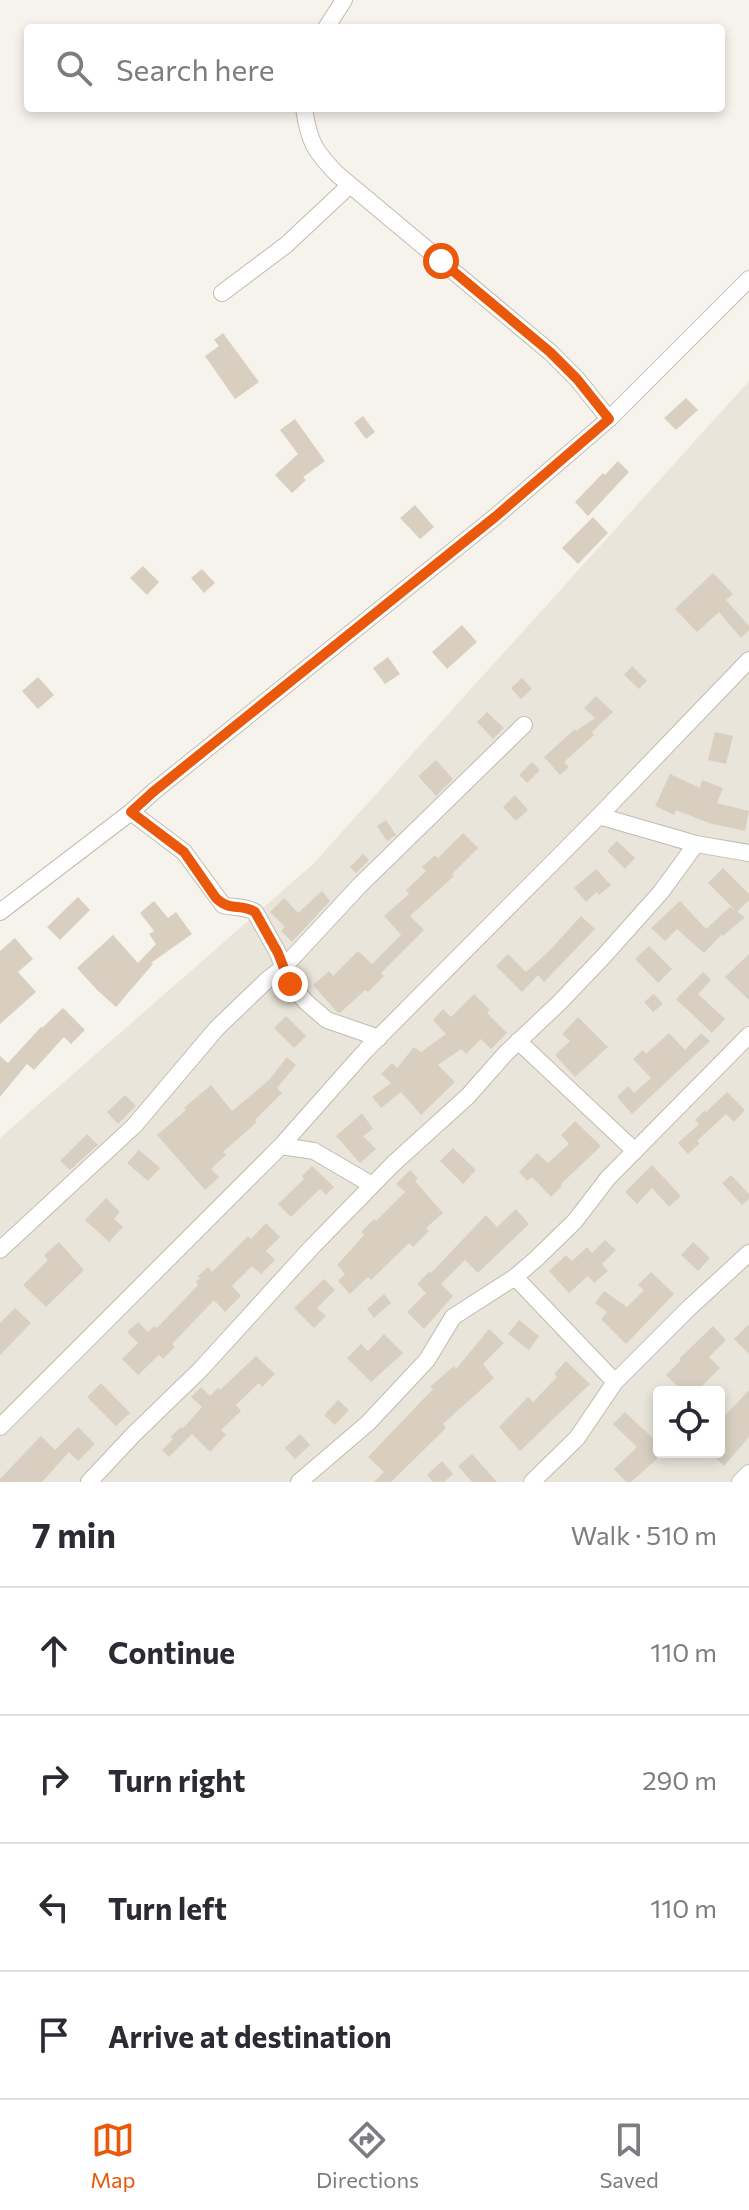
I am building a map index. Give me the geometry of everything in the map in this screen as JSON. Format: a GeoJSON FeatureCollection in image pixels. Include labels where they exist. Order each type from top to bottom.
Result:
{"type":"FeatureCollection","features":[{"type":"Feature","properties":{"kind":"street"},"geometry":{"type":"LineString","coordinates":[[329,24],[344,0]]}},
{"type":"Feature","properties":{"kind":"street"},"geometry":{"type":"LineString","coordinates":[[305,112],[309,138],[315,149],[349,186],[550,352],[577,379],[609,419]]}},
{"type":"Feature","properties":{"kind":"street"},"geometry":{"type":"LineString","coordinates":[[222,293],[286,245],[349,186]]}},
{"type":"Feature","properties":{"kind":"street"},"geometry":{"type":"LineString","coordinates":[[0,912],[131,812],[495,517],[609,419],[749,279]]}},
{"type":"Feature","properties":{"kind":"street"},"geometry":{"type":"LineString","coordinates":[[0,1427],[281,1146],[366,1050],[745,669]]}},
{"type":"Feature","properties":{"kind":"street"},"geometry":{"type":"LineString","coordinates":[[0,1250],[134,1126],[217,1028],[283,968],[360,885],[524,725]]}},
{"type":"Feature","properties":{"kind":"street"},"geometry":{"type":"LineString","coordinates":[[131,812],[184,852],[223,905],[249,908],[255,912],[278,953],[290,984],[306,1002],[327,1020],[379,1038]]}},
{"type":"Feature","properties":{"kind":"street"},"geometry":{"type":"LineString","coordinates":[[599,816],[696,844],[749,853]]}},
{"type":"Feature","properties":{"kind":"street"},"geometry":{"type":"LineString","coordinates":[[89,1482],[201,1369],[372,1185],[468,1096],[518,1041],[603,957],[661,892],[696,844]]}},
{"type":"Feature","properties":{"kind":"street"},"geometry":{"type":"LineString","coordinates":[[299,1482],[368,1423],[427,1360],[453,1317],[515,1277],[575,1221],[608,1178],[749,1035]]}},
{"type":"Feature","properties":{"kind":"street"},"geometry":{"type":"LineString","coordinates":[[518,1041],[635,1151]]}},
{"type":"Feature","properties":{"kind":"street"},"geometry":{"type":"LineString","coordinates":[[281,1146],[314,1151],[372,1185]]}},
{"type":"Feature","properties":{"kind":"street"},"geometry":{"type":"LineString","coordinates":[[532,1482],[577,1438],[615,1382],[749,1253]]}},
{"type":"Feature","properties":{"kind":"street"},"geometry":{"type":"LineString","coordinates":[[515,1277],[615,1382]]}},
{"type":"Feature","properties":{"kind":"street"},"geometry":{"type":"LineString","coordinates":[[740,1482],[749,1473]]}},
{"type":"Feature","properties":{"kind":"shaded area"},"geometry":{"type":"Polygon","coordinates":[[[749,381],[749,1482],[0,1482],[0,1138],[312,865],[749,381]]]}},
{"type":"Feature","properties":{"kind":"building"},"geometry":{"type":"Polygon","coordinates":[[[223,333],[259,382],[235,399],[205,356],[219,346],[214,340],[223,333]]]}},
{"type":"Feature","properties":{"kind":"building"},"geometry":{"type":"Polygon","coordinates":[[[686,398],[698,410],[676,430],[664,418],[686,398]]]}},
{"type":"Feature","properties":{"kind":"building"},"geometry":{"type":"Polygon","coordinates":[[[363,416],[375,432],[366,439],[354,423],[363,416]]]}},
{"type":"Feature","properties":{"kind":"building"},"geometry":{"type":"Polygon","coordinates":[[[295,419],[325,461],[303,477],[306,480],[292,493],[275,475],[298,454],[280,430],[295,419]]]}},
{"type":"Feature","properties":{"kind":"building"},"geometry":{"type":"Polygon","coordinates":[[[618,461],[629,472],[588,516],[575,502],[618,461]]]}},
{"type":"Feature","properties":{"kind":"building"},"geometry":{"type":"Polygon","coordinates":[[[415,505],[434,527],[420,539],[400,518],[415,505]]]}},
{"type":"Feature","properties":{"kind":"building"},"geometry":{"type":"Polygon","coordinates":[[[593,517],[608,533],[578,564],[562,548],[593,517]]]}},
{"type":"Feature","properties":{"kind":"building"},"geometry":{"type":"Polygon","coordinates":[[[143,566],[159,582],[147,595],[130,578],[143,566]]]}},
{"type":"Feature","properties":{"kind":"building"},"geometry":{"type":"Polygon","coordinates":[[[202,569],[215,583],[204,593],[191,578],[202,569]]]}},
{"type":"Feature","properties":{"kind":"building"},"geometry":{"type":"Polygon","coordinates":[[[713,573],[733,594],[726,600],[749,626],[741,638],[719,612],[697,632],[675,609],[713,573]]]}},
{"type":"Feature","properties":{"kind":"building"},"geometry":{"type":"Polygon","coordinates":[[[462,625],[477,642],[447,669],[432,652],[462,625]]]}},
{"type":"Feature","properties":{"kind":"building"},"geometry":{"type":"Polygon","coordinates":[[[388,657],[400,674],[385,684],[373,668],[388,657]]]}},
{"type":"Feature","properties":{"kind":"building"},"geometry":{"type":"Polygon","coordinates":[[[632,666],[647,681],[639,689],[624,675],[632,666]]]}},
{"type":"Feature","properties":{"kind":"building"},"geometry":{"type":"Polygon","coordinates":[[[38,677],[54,695],[38,709],[22,691],[38,677]]]}},
{"type":"Feature","properties":{"kind":"building"},"geometry":{"type":"Polygon","coordinates":[[[522,678],[532,689],[521,699],[511,688],[522,678]]]}},
{"type":"Feature","properties":{"kind":"building"},"geometry":{"type":"Polygon","coordinates":[[[596,696],[613,712],[592,732],[594,735],[564,762],[569,767],[560,775],[544,757],[575,729],[595,718],[584,708],[596,696]]]}},
{"type":"Feature","properties":{"kind":"building"},"geometry":{"type":"Polygon","coordinates":[[[487,712],[504,728],[493,739],[477,722],[487,712]]]}},
{"type":"Feature","properties":{"kind":"building"},"geometry":{"type":"Polygon","coordinates":[[[715,732],[733,736],[726,764],[708,760],[715,732]]]}},
{"type":"Feature","properties":{"kind":"building"},"geometry":{"type":"Polygon","coordinates":[[[436,760],[453,779],[436,796],[418,776],[436,760]]]}},
{"type":"Feature","properties":{"kind":"building"},"geometry":{"type":"Polygon","coordinates":[[[532,762],[540,770],[527,783],[519,775],[532,762]]]}},
{"type":"Feature","properties":{"kind":"building"},"geometry":{"type":"Polygon","coordinates":[[[670,774],[700,788],[702,780],[723,788],[717,803],[749,811],[745,831],[709,823],[676,810],[674,815],[655,806],[670,774]]]}},
{"type":"Feature","properties":{"kind":"building"},"geometry":{"type":"Polygon","coordinates":[[[515,795],[528,810],[516,821],[503,807],[515,795]]]}},
{"type":"Feature","properties":{"kind":"building"},"geometry":{"type":"Polygon","coordinates":[[[386,820],[396,835],[387,841],[377,826],[386,820]]]}},
{"type":"Feature","properties":{"kind":"building"},"geometry":{"type":"Polygon","coordinates":[[[463,833],[478,848],[452,874],[454,876],[410,916],[424,930],[381,973],[384,976],[368,992],[365,990],[340,1013],[337,1012],[313,985],[329,971],[333,976],[358,951],[372,964],[401,935],[384,916],[409,894],[406,890],[426,871],[422,867],[435,855],[438,858],[463,833]]]}},
{"type":"Feature","properties":{"kind":"building"},"geometry":{"type":"Polygon","coordinates":[[[617,841],[635,858],[625,869],[607,851],[617,841]]]}},
{"type":"Feature","properties":{"kind":"building"},"geometry":{"type":"Polygon","coordinates":[[[363,854],[369,860],[356,873],[350,867],[363,854]]]}},
{"type":"Feature","properties":{"kind":"building"},"geometry":{"type":"Polygon","coordinates":[[[723,868],[749,894],[749,900],[737,912],[708,883],[723,868]]]}},
{"type":"Feature","properties":{"kind":"building"},"geometry":{"type":"Polygon","coordinates":[[[596,869],[611,885],[586,902],[574,888],[596,869]]]}},
{"type":"Feature","properties":{"kind":"building"},"geometry":{"type":"Polygon","coordinates":[[[322,891],[330,901],[292,942],[281,931],[285,927],[270,912],[284,898],[298,913],[322,891]]]}},
{"type":"Feature","properties":{"kind":"building"},"geometry":{"type":"Polygon","coordinates":[[[78,897],[90,910],[60,940],[47,927],[78,897]]]}},
{"type":"Feature","properties":{"kind":"building"},"geometry":{"type":"Polygon","coordinates":[[[154,901],[168,918],[176,912],[192,934],[151,963],[116,1007],[77,968],[113,935],[138,963],[156,944],[149,934],[154,931],[140,913],[154,901]]]}},
{"type":"Feature","properties":{"kind":"building"},"geometry":{"type":"Polygon","coordinates":[[[680,901],[706,929],[730,907],[745,917],[722,934],[704,953],[677,929],[665,941],[651,928],[680,901]]]}},
{"type":"Feature","properties":{"kind":"building"},"geometry":{"type":"Polygon","coordinates":[[[581,916],[595,929],[544,982],[538,975],[522,992],[496,966],[508,954],[526,972],[581,916]]]}},
{"type":"Feature","properties":{"kind":"building"},"geometry":{"type":"Polygon","coordinates":[[[15,938],[33,959],[18,972],[36,992],[0,1024],[0,951],[15,938]]]}},
{"type":"Feature","properties":{"kind":"building"},"geometry":{"type":"Polygon","coordinates":[[[649,946],[672,969],[658,983],[635,959],[649,946]]]}},
{"type":"Feature","properties":{"kind":"building"},"geometry":{"type":"Polygon","coordinates":[[[749,954],[749,1000],[725,977],[749,954]]]}},
{"type":"Feature","properties":{"kind":"building"},"geometry":{"type":"Polygon","coordinates":[[[703,972],[711,980],[698,994],[725,1019],[712,1033],[676,999],[703,972]]]}},
{"type":"Feature","properties":{"kind":"building"},"geometry":{"type":"Polygon","coordinates":[[[474,994],[507,1033],[491,1049],[481,1039],[466,1054],[461,1049],[438,1065],[455,1082],[421,1115],[401,1092],[381,1108],[372,1097],[391,1083],[381,1074],[392,1063],[397,1068],[414,1047],[421,1052],[446,1034],[433,1020],[443,1009],[451,1017],[474,994]]]}},
{"type":"Feature","properties":{"kind":"building"},"geometry":{"type":"Polygon","coordinates":[[[654,994],[663,1004],[653,1012],[644,1002],[654,994]]]}},
{"type":"Feature","properties":{"kind":"building"},"geometry":{"type":"Polygon","coordinates":[[[63,1008],[85,1030],[71,1044],[64,1037],[34,1070],[27,1064],[0,1097],[0,1056],[8,1063],[63,1008]]]}},
{"type":"Feature","properties":{"kind":"building"},"geometry":{"type":"Polygon","coordinates":[[[286,1016],[306,1036],[294,1048],[274,1028],[286,1016]]]}},
{"type":"Feature","properties":{"kind":"building"},"geometry":{"type":"Polygon","coordinates":[[[578,1017],[608,1047],[575,1077],[555,1055],[570,1041],[562,1034],[578,1017]]]}},
{"type":"Feature","properties":{"kind":"building"},"geometry":{"type":"Polygon","coordinates":[[[669,1033],[685,1050],[701,1033],[710,1041],[632,1114],[617,1097],[628,1086],[634,1093],[651,1078],[633,1059],[643,1050],[646,1054],[669,1033]]]}},
{"type":"Feature","properties":{"kind":"building"},"geometry":{"type":"Polygon","coordinates":[[[287,1057],[296,1065],[277,1088],[282,1093],[255,1120],[257,1122],[223,1152],[226,1155],[211,1169],[219,1177],[205,1190],[157,1135],[211,1085],[232,1111],[269,1080],[287,1057]]]}},
{"type":"Feature","properties":{"kind":"building"},"geometry":{"type":"Polygon","coordinates":[[[727,1092],[745,1110],[734,1122],[726,1114],[697,1141],[700,1143],[688,1154],[678,1143],[699,1124],[695,1120],[727,1092]]]}},
{"type":"Feature","properties":{"kind":"building"},"geometry":{"type":"Polygon","coordinates":[[[125,1095],[136,1106],[118,1124],[107,1112],[125,1095]]]}},
{"type":"Feature","properties":{"kind":"building"},"geometry":{"type":"Polygon","coordinates":[[[362,1113],[373,1129],[363,1136],[376,1149],[360,1163],[336,1136],[362,1113]]]}},
{"type":"Feature","properties":{"kind":"building"},"geometry":{"type":"Polygon","coordinates":[[[575,1121],[601,1146],[551,1197],[532,1177],[527,1181],[519,1172],[537,1153],[548,1163],[569,1144],[561,1135],[575,1121]]]}},
{"type":"Feature","properties":{"kind":"building"},"geometry":{"type":"Polygon","coordinates":[[[87,1134],[98,1145],[70,1170],[60,1161],[87,1134]]]}},
{"type":"Feature","properties":{"kind":"building"},"geometry":{"type":"Polygon","coordinates":[[[453,1148],[476,1170],[463,1184],[440,1161],[453,1148]]]}},
{"type":"Feature","properties":{"kind":"building"},"geometry":{"type":"Polygon","coordinates":[[[139,1150],[160,1168],[148,1181],[127,1163],[139,1150]]]}},
{"type":"Feature","properties":{"kind":"building"},"geometry":{"type":"Polygon","coordinates":[[[652,1165],[681,1196],[669,1207],[652,1188],[637,1204],[625,1192],[652,1165]]]}},
{"type":"Feature","properties":{"kind":"building"},"geometry":{"type":"Polygon","coordinates":[[[312,1166],[334,1187],[326,1195],[320,1189],[291,1217],[278,1204],[304,1179],[302,1176],[312,1166]]]}},
{"type":"Feature","properties":{"kind":"building"},"geometry":{"type":"Polygon","coordinates":[[[410,1170],[418,1178],[415,1181],[443,1213],[426,1228],[429,1231],[413,1247],[409,1243],[371,1280],[368,1277],[350,1294],[338,1281],[345,1274],[337,1265],[364,1235],[361,1232],[405,1192],[396,1184],[410,1170]]]}},
{"type":"Feature","properties":{"kind":"building"},"geometry":{"type":"Polygon","coordinates":[[[731,1175],[749,1194],[749,1199],[742,1205],[722,1183],[731,1175]]]}},
{"type":"Feature","properties":{"kind":"building"},"geometry":{"type":"Polygon","coordinates":[[[106,1198],[120,1212],[114,1219],[123,1227],[109,1242],[85,1220],[106,1198]]]}},
{"type":"Feature","properties":{"kind":"building"},"geometry":{"type":"Polygon","coordinates":[[[516,1209],[529,1224],[478,1273],[465,1260],[441,1284],[453,1296],[424,1329],[407,1312],[426,1293],[417,1284],[486,1215],[497,1227],[516,1209]]]}},
{"type":"Feature","properties":{"kind":"building"},"geometry":{"type":"Polygon","coordinates":[[[266,1223],[280,1237],[266,1251],[275,1260],[261,1274],[252,1266],[232,1286],[241,1296],[225,1312],[214,1300],[172,1344],[175,1347],[163,1359],[159,1355],[138,1375],[122,1359],[138,1343],[127,1332],[138,1322],[148,1332],[154,1326],[157,1328],[198,1285],[198,1276],[208,1267],[212,1272],[248,1236],[251,1239],[266,1223]]]}},
{"type":"Feature","properties":{"kind":"building"},"geometry":{"type":"Polygon","coordinates":[[[605,1240],[616,1250],[602,1264],[608,1271],[594,1283],[588,1276],[569,1293],[549,1271],[566,1255],[572,1261],[587,1247],[592,1253],[605,1240]]]}},
{"type":"Feature","properties":{"kind":"building"},"geometry":{"type":"Polygon","coordinates":[[[59,1242],[84,1270],[46,1307],[23,1285],[48,1260],[44,1255],[59,1242]]]}},
{"type":"Feature","properties":{"kind":"building"},"geometry":{"type":"Polygon","coordinates":[[[693,1242],[710,1258],[698,1271],[681,1255],[693,1242]]]}},
{"type":"Feature","properties":{"kind":"building"},"geometry":{"type":"Polygon","coordinates":[[[651,1272],[674,1294],[626,1344],[601,1319],[607,1312],[595,1303],[604,1291],[627,1307],[644,1290],[638,1285],[651,1272]]]}},
{"type":"Feature","properties":{"kind":"building"},"geometry":{"type":"Polygon","coordinates":[[[324,1279],[335,1290],[317,1308],[326,1316],[314,1328],[294,1308],[324,1279]]]}},
{"type":"Feature","properties":{"kind":"building"},"geometry":{"type":"Polygon","coordinates":[[[384,1294],[391,1303],[374,1318],[367,1309],[384,1294]]]}},
{"type":"Feature","properties":{"kind":"building"},"geometry":{"type":"Polygon","coordinates":[[[15,1308],[31,1323],[0,1355],[0,1323],[15,1308]]]}},
{"type":"Feature","properties":{"kind":"building"},"geometry":{"type":"Polygon","coordinates":[[[519,1320],[539,1336],[529,1350],[508,1334],[519,1320]]]}},
{"type":"Feature","properties":{"kind":"building"},"geometry":{"type":"Polygon","coordinates":[[[749,1324],[749,1354],[734,1339],[749,1324]]]}},
{"type":"Feature","properties":{"kind":"building"},"geometry":{"type":"Polygon","coordinates":[[[713,1326],[726,1340],[709,1357],[720,1368],[702,1386],[677,1386],[666,1375],[713,1326]]]}},
{"type":"Feature","properties":{"kind":"building"},"geometry":{"type":"Polygon","coordinates":[[[489,1329],[504,1343],[483,1364],[494,1378],[443,1424],[446,1428],[391,1482],[374,1482],[384,1472],[368,1457],[433,1389],[430,1387],[454,1366],[456,1369],[489,1329]]]}},
{"type":"Feature","properties":{"kind":"building"},"geometry":{"type":"Polygon","coordinates":[[[384,1334],[403,1353],[371,1382],[347,1358],[361,1344],[368,1351],[384,1334]]]}},
{"type":"Feature","properties":{"kind":"building"},"geometry":{"type":"Polygon","coordinates":[[[256,1356],[275,1374],[262,1387],[259,1383],[236,1405],[241,1411],[221,1430],[226,1435],[210,1452],[192,1434],[169,1457],[162,1450],[173,1439],[170,1437],[202,1407],[191,1397],[201,1387],[210,1396],[218,1388],[220,1390],[256,1356]]]}},
{"type":"Feature","properties":{"kind":"building"},"geometry":{"type":"Polygon","coordinates":[[[566,1361],[590,1384],[520,1451],[499,1427],[528,1397],[533,1402],[557,1377],[554,1374],[566,1361]]]}},
{"type":"Feature","properties":{"kind":"building"},"geometry":{"type":"Polygon","coordinates":[[[101,1383],[130,1413],[116,1426],[87,1397],[101,1383]]]}},
{"type":"Feature","properties":{"kind":"building"},"geometry":{"type":"Polygon","coordinates":[[[749,1390],[749,1437],[724,1466],[715,1458],[725,1458],[725,1416],[749,1390]]]}},
{"type":"Feature","properties":{"kind":"building"},"geometry":{"type":"Polygon","coordinates":[[[338,1400],[349,1410],[335,1425],[324,1415],[338,1400]]]}},
{"type":"Feature","properties":{"kind":"building"},"geometry":{"type":"Polygon","coordinates":[[[625,1412],[653,1438],[653,1458],[658,1458],[631,1482],[626,1482],[614,1469],[637,1447],[613,1424],[625,1412]]]}},
{"type":"Feature","properties":{"kind":"building"},"geometry":{"type":"Polygon","coordinates":[[[78,1427],[95,1444],[78,1461],[69,1452],[42,1482],[0,1482],[41,1436],[55,1450],[78,1427]]]}},
{"type":"Feature","properties":{"kind":"building"},"geometry":{"type":"Polygon","coordinates":[[[300,1434],[310,1445],[295,1459],[285,1448],[300,1434]]]}},
{"type":"Feature","properties":{"kind":"building"},"geometry":{"type":"Polygon","coordinates":[[[472,1454],[497,1482],[472,1482],[458,1466],[472,1454]]]}},
{"type":"Feature","properties":{"kind":"building"},"geometry":{"type":"Polygon","coordinates":[[[442,1461],[453,1474],[444,1482],[433,1482],[427,1475],[442,1461]]]}},
{"type":"Feature","properties":{"kind":"route"},"geometry":{"type":"LineString","coordinates":[[290,984],[278,953],[255,912],[249,908],[223,905],[184,852],[131,812],[495,517],[609,419],[577,379],[550,352],[441,261]]}}]}
